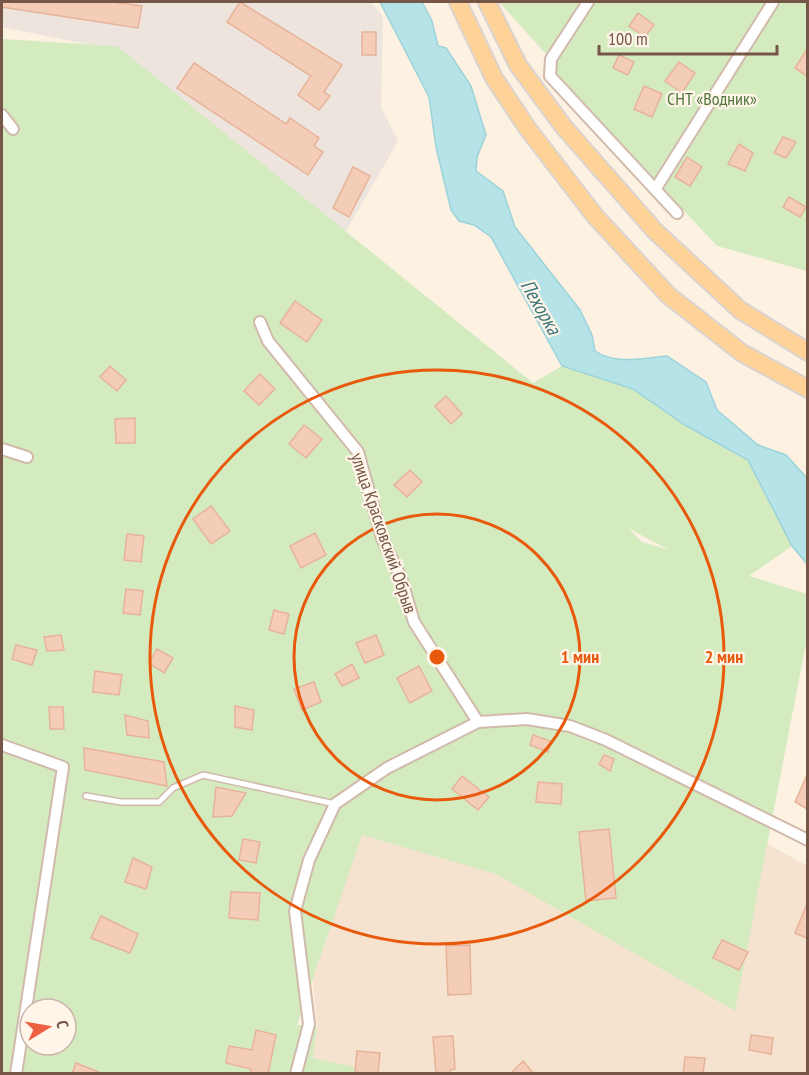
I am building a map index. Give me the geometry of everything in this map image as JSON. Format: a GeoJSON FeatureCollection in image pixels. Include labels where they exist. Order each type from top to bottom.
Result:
{"type":"FeatureCollection","features":[{"type":"Feature","properties":{"kind":"main road"},"geometry":{"type":"LineString","coordinates":[[458,2],[494,78],[528,129],[595,216],[668,295],[742,353],[807,389]]}},
{"type":"Feature","properties":{"kind":"main road"},"geometry":{"type":"LineString","coordinates":[[487,2],[518,65],[563,126],[655,231],[740,310],[807,352]]}},
{"type":"Feature","properties":{"kind":"street"},"geometry":{"type":"LineString","coordinates":[[588,2],[551,59],[549,76],[677,213]]}},
{"type":"Feature","properties":{"kind":"street"},"geometry":{"type":"LineString","coordinates":[[656,188],[773,2]]}},
{"type":"Feature","properties":{"kind":"street"},"geometry":{"type":"LineString","coordinates":[[2,116],[13,129]]}},
{"type":"Feature","properties":{"kind":"street","name":"улица Красковский Обрыв"},"geometry":{"type":"LineString","coordinates":[[260,322],[268,341],[358,452],[382,538],[401,578],[414,622],[478,722]]}},
{"type":"Feature","properties":{"kind":"street"},"geometry":{"type":"LineString","coordinates":[[2,449],[27,457]]}},
{"type":"Feature","properties":{"kind":"street"},"geometry":{"type":"LineString","coordinates":[[296,1074],[309,1024],[295,911],[309,860],[335,804],[387,768],[478,722],[527,719],[570,726],[606,740],[807,840]]}},
{"type":"Feature","properties":{"kind":"street"},"geometry":{"type":"LineString","coordinates":[[2,745],[63,767],[16,1074]]}},
{"type":"Feature","properties":{"kind":"lane"},"geometry":{"type":"LineString","coordinates":[[86,796],[121,802],[159,802],[173,788],[203,775],[335,804]]}},
{"type":"Feature","properties":{"kind":"shaded area"},"geometry":{"type":"Polygon","coordinates":[[[2,2],[371,2],[383,17],[381,107],[398,141],[344,235],[121,51],[2,27],[2,2]]]}},
{"type":"Feature","properties":{"kind":"shaded area"},"geometry":{"type":"Polygon","coordinates":[[[652,777],[807,866],[807,1073],[310,1073],[317,1026],[305,897],[349,800],[652,777]]]}},
{"type":"Feature","properties":{"kind":"green space","name":"СНТ «Водник»"},"geometry":{"type":"Polygon","coordinates":[[[499,2],[807,2],[807,271],[717,246],[557,75],[546,54],[499,2]]]}},
{"type":"Feature","properties":{"kind":"green space"},"geometry":{"type":"Polygon","coordinates":[[[2,39],[117,46],[533,383],[562,366],[633,389],[685,425],[748,461],[792,546],[749,576],[807,594],[808,633],[735,1011],[496,874],[362,835],[297,1025],[317,1026],[313,1058],[382,1073],[2,1073],[2,39]],[[628,528],[642,542],[669,550],[628,528]]]}},
{"type":"Feature","properties":{"kind":"water","name":"Пехорка"},"geometry":{"type":"Polygon","coordinates":[[[380,2],[422,2],[432,21],[438,46],[446,48],[471,86],[486,135],[477,157],[476,171],[503,191],[515,227],[580,310],[592,335],[595,351],[621,359],[667,356],[706,382],[717,410],[758,445],[786,455],[808,479],[807,564],[792,546],[748,460],[685,425],[633,389],[562,366],[491,237],[474,225],[459,221],[451,210],[436,147],[429,97],[380,2]]]}},
{"type":"Feature","properties":{"kind":"building"},"geometry":{"type":"Polygon","coordinates":[[[2,2],[112,2],[142,6],[138,28],[2,7],[2,2]]]}},
{"type":"Feature","properties":{"kind":"building"},"geometry":{"type":"Polygon","coordinates":[[[240,2],[342,65],[324,92],[330,96],[319,110],[298,95],[311,76],[227,22],[240,2]]]}},
{"type":"Feature","properties":{"kind":"building"},"geometry":{"type":"Polygon","coordinates":[[[638,13],[654,25],[645,37],[629,26],[638,13]]]}},
{"type":"Feature","properties":{"kind":"building"},"geometry":{"type":"Polygon","coordinates":[[[362,32],[376,32],[376,55],[362,55],[362,32]]]}},
{"type":"Feature","properties":{"kind":"building"},"geometry":{"type":"Polygon","coordinates":[[[807,49],[807,76],[795,68],[807,49]]]}},
{"type":"Feature","properties":{"kind":"building"},"geometry":{"type":"Polygon","coordinates":[[[619,55],[634,62],[628,75],[613,68],[619,55]]]}},
{"type":"Feature","properties":{"kind":"building"},"geometry":{"type":"Polygon","coordinates":[[[679,62],[695,73],[682,93],[665,81],[679,62]]]}},
{"type":"Feature","properties":{"kind":"building"},"geometry":{"type":"Polygon","coordinates":[[[194,63],[286,124],[290,118],[319,138],[314,146],[323,152],[308,175],[177,88],[194,63]]]}},
{"type":"Feature","properties":{"kind":"building"},"geometry":{"type":"Polygon","coordinates":[[[644,86],[662,94],[652,117],[634,109],[644,86]]]}},
{"type":"Feature","properties":{"kind":"building"},"geometry":{"type":"Polygon","coordinates":[[[783,137],[796,142],[786,158],[774,153],[783,137]]]}},
{"type":"Feature","properties":{"kind":"building"},"geometry":{"type":"Polygon","coordinates":[[[739,144],[753,153],[745,171],[728,164],[739,144]]]}},
{"type":"Feature","properties":{"kind":"building"},"geometry":{"type":"Polygon","coordinates":[[[687,157],[702,167],[690,186],[675,177],[687,157]]]}},
{"type":"Feature","properties":{"kind":"building"},"geometry":{"type":"Polygon","coordinates":[[[353,167],[370,176],[349,217],[333,208],[353,167]]]}},
{"type":"Feature","properties":{"kind":"building"},"geometry":{"type":"Polygon","coordinates":[[[789,197],[806,207],[800,217],[783,207],[789,197]]]}},
{"type":"Feature","properties":{"kind":"building"},"geometry":{"type":"Polygon","coordinates":[[[295,301],[322,320],[307,342],[280,323],[295,301]]]}},
{"type":"Feature","properties":{"kind":"building"},"geometry":{"type":"Polygon","coordinates":[[[110,366],[126,380],[117,391],[100,377],[110,366]]]}},
{"type":"Feature","properties":{"kind":"building"},"geometry":{"type":"Polygon","coordinates":[[[260,374],[275,389],[259,405],[244,391],[260,374]]]}},
{"type":"Feature","properties":{"kind":"building"},"geometry":{"type":"Polygon","coordinates":[[[446,396],[462,414],[451,424],[435,406],[446,396]]]}},
{"type":"Feature","properties":{"kind":"building"},"geometry":{"type":"Polygon","coordinates":[[[135,418],[135,443],[116,443],[115,419],[135,418]]]}},
{"type":"Feature","properties":{"kind":"building"},"geometry":{"type":"Polygon","coordinates":[[[304,425],[322,439],[306,458],[289,444],[304,425]]]}},
{"type":"Feature","properties":{"kind":"building"},"geometry":{"type":"Polygon","coordinates":[[[410,470],[422,482],[407,497],[394,485],[410,470]]]}},
{"type":"Feature","properties":{"kind":"building"},"geometry":{"type":"Polygon","coordinates":[[[211,506],[230,531],[211,544],[193,519],[211,506]]]}},
{"type":"Feature","properties":{"kind":"building"},"geometry":{"type":"Polygon","coordinates":[[[315,533],[326,555],[301,568],[290,546],[315,533]]]}},
{"type":"Feature","properties":{"kind":"building"},"geometry":{"type":"Polygon","coordinates":[[[127,534],[144,536],[141,562],[124,560],[127,534]]]}},
{"type":"Feature","properties":{"kind":"building"},"geometry":{"type":"Polygon","coordinates":[[[126,589],[143,591],[140,615],[123,613],[126,589]]]}},
{"type":"Feature","properties":{"kind":"building"},"geometry":{"type":"Polygon","coordinates":[[[274,610],[289,614],[284,634],[269,630],[274,610]]]}},
{"type":"Feature","properties":{"kind":"building"},"geometry":{"type":"Polygon","coordinates":[[[61,635],[64,650],[47,651],[44,637],[61,635]]]}},
{"type":"Feature","properties":{"kind":"building"},"geometry":{"type":"Polygon","coordinates":[[[376,635],[384,655],[365,663],[356,643],[376,635]]]}},
{"type":"Feature","properties":{"kind":"building"},"geometry":{"type":"Polygon","coordinates":[[[16,645],[37,650],[32,665],[12,659],[16,645]]]}},
{"type":"Feature","properties":{"kind":"building"},"geometry":{"type":"Polygon","coordinates":[[[157,649],[173,658],[164,673],[149,663],[157,649]]]}},
{"type":"Feature","properties":{"kind":"building"},"geometry":{"type":"Polygon","coordinates":[[[352,664],[359,678],[342,686],[335,674],[352,664]]]}},
{"type":"Feature","properties":{"kind":"building"},"geometry":{"type":"Polygon","coordinates":[[[419,666],[432,691],[410,703],[397,678],[419,666]]]}},
{"type":"Feature","properties":{"kind":"building"},"geometry":{"type":"Polygon","coordinates":[[[95,671],[122,675],[119,695],[93,692],[95,671]]]}},
{"type":"Feature","properties":{"kind":"building"},"geometry":{"type":"Polygon","coordinates":[[[314,682],[321,702],[302,710],[294,689],[314,682]]]}},
{"type":"Feature","properties":{"kind":"building"},"geometry":{"type":"Polygon","coordinates":[[[235,706],[254,710],[252,730],[235,727],[235,706]]]}},
{"type":"Feature","properties":{"kind":"building"},"geometry":{"type":"Polygon","coordinates":[[[49,707],[63,707],[64,729],[50,729],[49,707]]]}},
{"type":"Feature","properties":{"kind":"building"},"geometry":{"type":"Polygon","coordinates":[[[125,715],[148,721],[149,738],[127,735],[125,715]]]}},
{"type":"Feature","properties":{"kind":"building"},"geometry":{"type":"Polygon","coordinates":[[[533,735],[550,741],[548,752],[530,745],[533,735]]]}},
{"type":"Feature","properties":{"kind":"building"},"geometry":{"type":"Polygon","coordinates":[[[84,748],[164,762],[167,786],[85,770],[84,748]]]}},
{"type":"Feature","properties":{"kind":"building"},"geometry":{"type":"Polygon","coordinates":[[[604,755],[614,759],[610,771],[599,764],[604,755]]]}},
{"type":"Feature","properties":{"kind":"building"},"geometry":{"type":"Polygon","coordinates":[[[807,775],[807,809],[795,802],[807,775]]]}},
{"type":"Feature","properties":{"kind":"building"},"geometry":{"type":"Polygon","coordinates":[[[462,776],[489,797],[478,810],[452,789],[462,776]]]}},
{"type":"Feature","properties":{"kind":"building"},"geometry":{"type":"Polygon","coordinates":[[[538,782],[562,784],[561,804],[536,802],[538,782]]]}},
{"type":"Feature","properties":{"kind":"building"},"geometry":{"type":"Polygon","coordinates":[[[216,787],[246,793],[232,816],[213,817],[216,787]]]}},
{"type":"Feature","properties":{"kind":"building"},"geometry":{"type":"Polygon","coordinates":[[[609,829],[616,898],[586,901],[579,832],[609,829]]]}},
{"type":"Feature","properties":{"kind":"building"},"geometry":{"type":"Polygon","coordinates":[[[243,839],[260,842],[256,863],[239,860],[243,839]]]}},
{"type":"Feature","properties":{"kind":"building"},"geometry":{"type":"Polygon","coordinates":[[[133,858],[152,867],[146,889],[125,882],[133,858]]]}},
{"type":"Feature","properties":{"kind":"building"},"geometry":{"type":"Polygon","coordinates":[[[231,892],[260,893],[258,920],[229,918],[231,892]]]}},
{"type":"Feature","properties":{"kind":"building"},"geometry":{"type":"Polygon","coordinates":[[[807,904],[807,938],[795,933],[807,904]]]}},
{"type":"Feature","properties":{"kind":"building"},"geometry":{"type":"Polygon","coordinates":[[[101,916],[138,934],[130,953],[91,938],[101,916]]]}},
{"type":"Feature","properties":{"kind":"building"},"geometry":{"type":"Polygon","coordinates":[[[722,940],[748,952],[739,970],[713,958],[722,940]]]}},
{"type":"Feature","properties":{"kind":"building"},"geometry":{"type":"Polygon","coordinates":[[[470,945],[471,994],[448,995],[446,946],[470,945]]]}},
{"type":"Feature","properties":{"kind":"building"},"geometry":{"type":"Polygon","coordinates":[[[256,1030],[276,1035],[268,1074],[250,1074],[251,1069],[226,1063],[229,1046],[252,1050],[256,1030]]]}},
{"type":"Feature","properties":{"kind":"building"},"geometry":{"type":"Polygon","coordinates":[[[751,1035],[773,1038],[771,1054],[749,1050],[751,1035]]]}},
{"type":"Feature","properties":{"kind":"building"},"geometry":{"type":"Polygon","coordinates":[[[453,1036],[455,1069],[450,1070],[450,1074],[436,1074],[433,1037],[453,1036]]]}},
{"type":"Feature","properties":{"kind":"building"},"geometry":{"type":"Polygon","coordinates":[[[357,1051],[380,1053],[378,1074],[355,1072],[357,1051]]]}},
{"type":"Feature","properties":{"kind":"building"},"geometry":{"type":"Polygon","coordinates":[[[685,1057],[705,1058],[703,1074],[683,1074],[685,1057]]]}},
{"type":"Feature","properties":{"kind":"building"},"geometry":{"type":"Polygon","coordinates":[[[523,1061],[534,1074],[510,1074],[523,1061]]]}},
{"type":"Feature","properties":{"kind":"building"},"geometry":{"type":"Polygon","coordinates":[[[76,1063],[101,1073],[101,1074],[72,1074],[76,1063]]]}}]}
